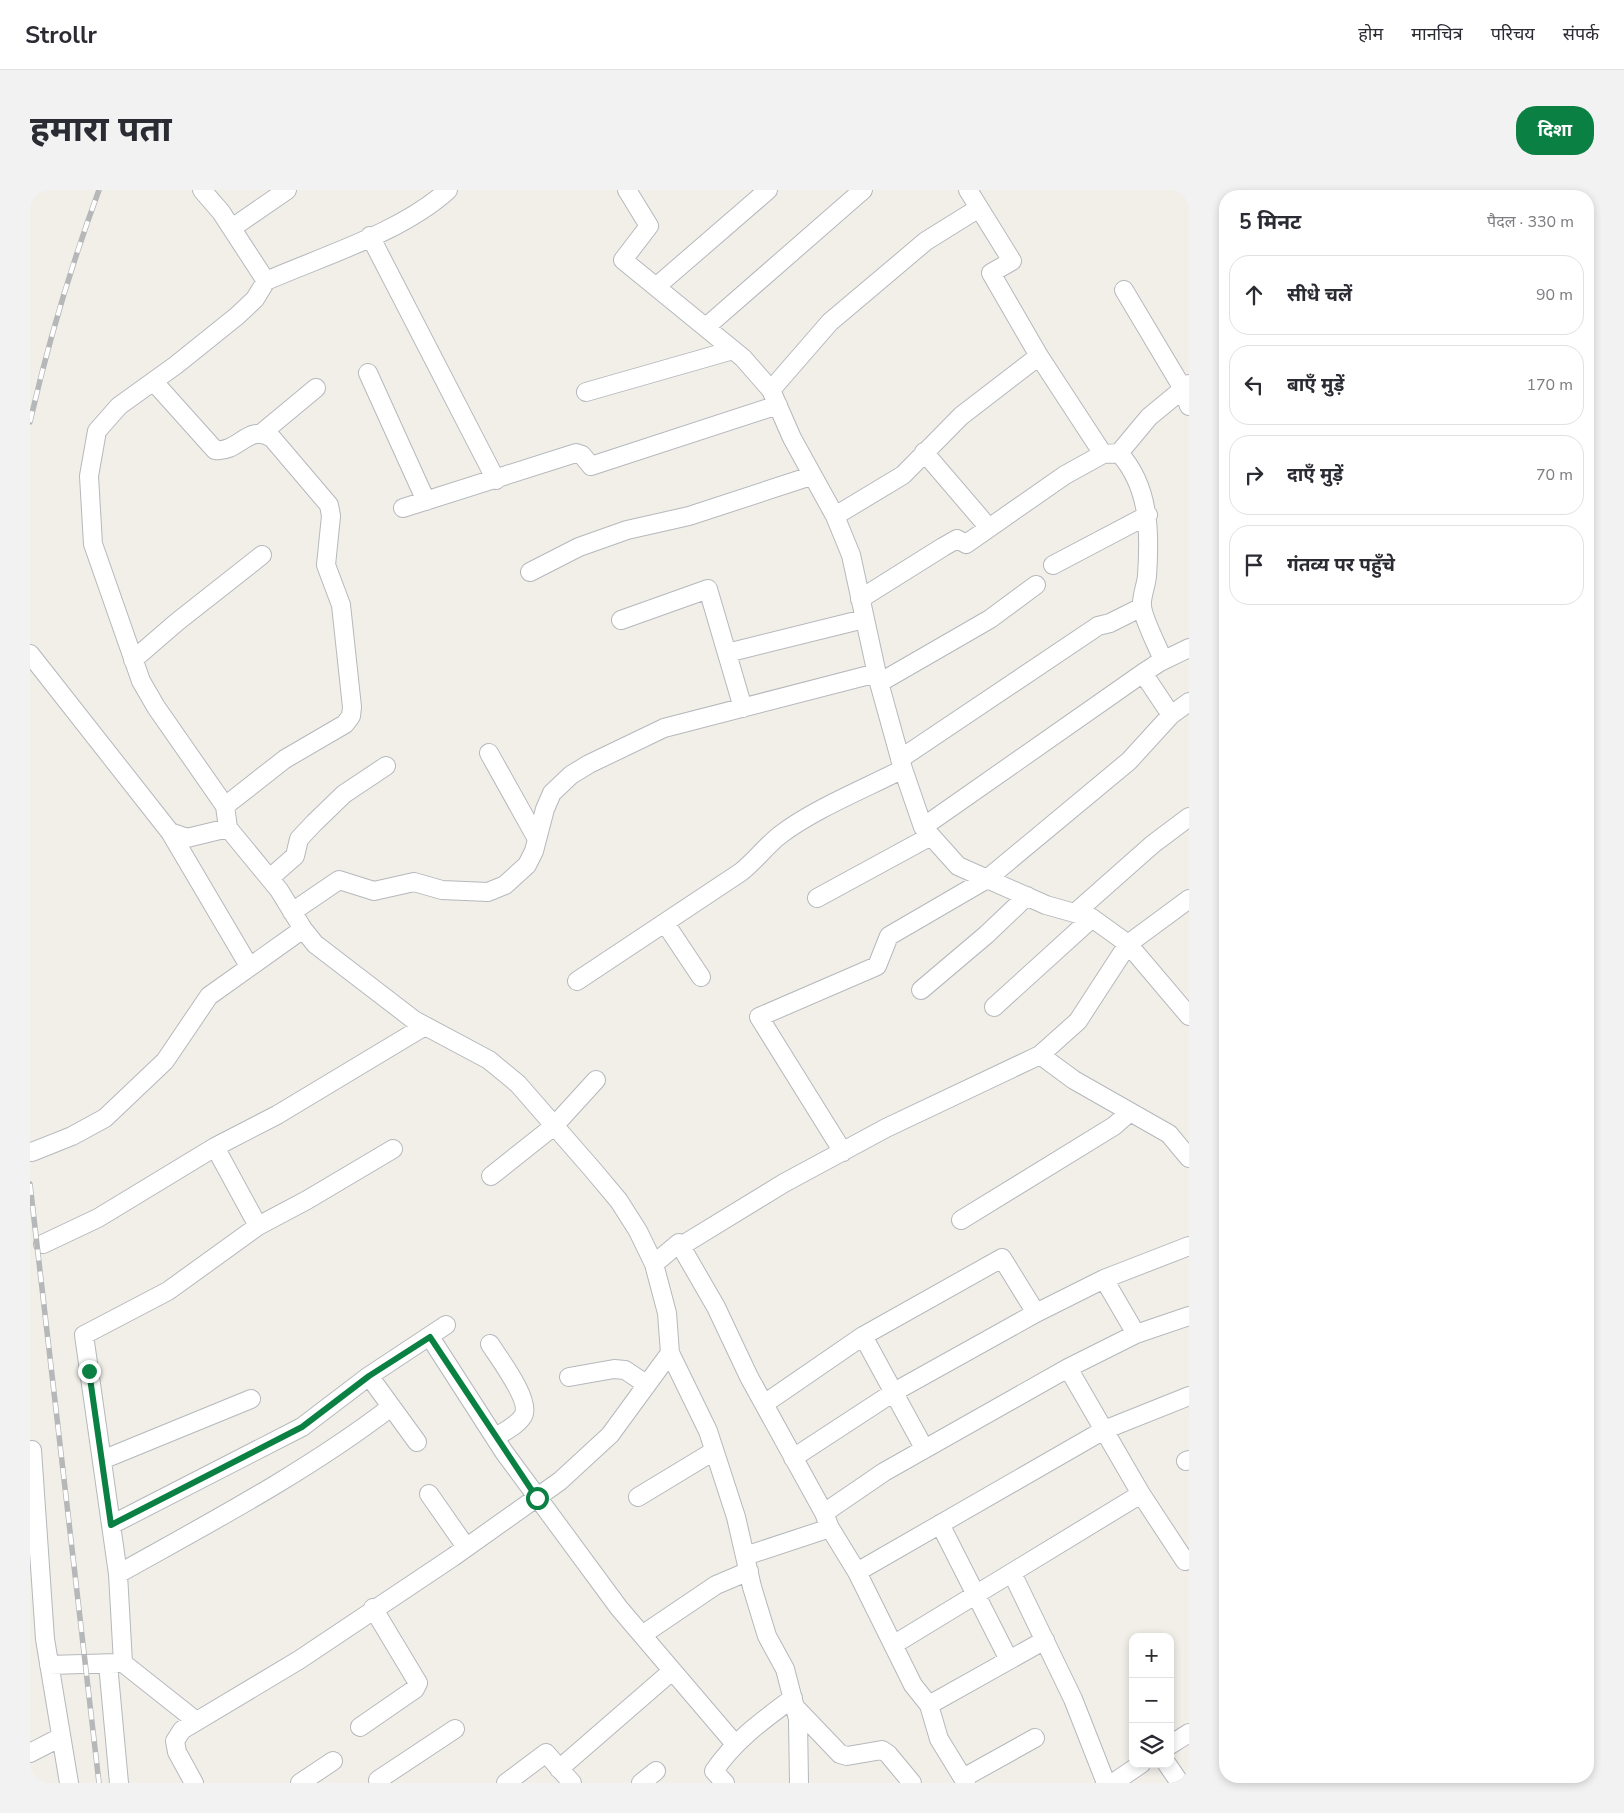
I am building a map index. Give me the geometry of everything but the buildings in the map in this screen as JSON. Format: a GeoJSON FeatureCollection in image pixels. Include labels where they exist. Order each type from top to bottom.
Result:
{"type":"FeatureCollection","features":[{"type":"Feature","properties":{"kind":"street"},"geometry":{"type":"LineString","coordinates":[[202,190],[232,228],[266,281]]}},
{"type":"Feature","properties":{"kind":"street"},"geometry":{"type":"LineString","coordinates":[[232,228],[287,190]]}},
{"type":"Feature","properties":{"kind":"street"},"geometry":{"type":"LineString","coordinates":[[448,190],[436,200],[392,227],[266,281],[255,299],[237,316],[154,382],[119,406],[96,431],[89,476],[93,544],[141,681],[156,707],[225,806],[228,828],[270,878],[303,929],[315,944],[414,1020],[489,1060],[518,1084],[619,1201],[638,1231],[654,1264],[667,1313],[670,1352],[708,1431],[736,1517],[767,1636],[786,1669],[798,1718],[799,1783]]}},
{"type":"Feature","properties":{"kind":"street"},"geometry":{"type":"LineString","coordinates":[[627,190],[649,226],[623,260],[733,350],[774,397],[811,476],[835,516],[852,555],[864,619],[901,764],[927,832],[958,866],[1027,896],[1092,918],[1128,944],[1186,1006]]}},
{"type":"Feature","properties":{"kind":"street"},"geometry":{"type":"LineString","coordinates":[[656,286],[768,190]]}},
{"type":"Feature","properties":{"kind":"street"},"geometry":{"type":"LineString","coordinates":[[706,327],[863,190]]}},
{"type":"Feature","properties":{"kind":"street"},"geometry":{"type":"LineString","coordinates":[[817,898],[927,832],[1163,660],[1142,607],[1147,577],[1148,515],[1142,494],[1128,463],[1111,454],[1039,356],[991,273],[1012,261],[968,190]]}},
{"type":"Feature","properties":{"kind":"street"},"geometry":{"type":"LineString","coordinates":[[403,508],[576,453],[582,455],[591,466],[774,397],[830,322],[926,241],[979,208]]}},
{"type":"Feature","properties":{"kind":"street"},"geometry":{"type":"LineString","coordinates":[[370,236],[496,480]]}},
{"type":"Feature","properties":{"kind":"street"},"geometry":{"type":"LineString","coordinates":[[1124,290],[1186,387],[1189,406]]}},
{"type":"Feature","properties":{"kind":"street"},"geometry":{"type":"LineString","coordinates":[[586,392],[733,350]]}},
{"type":"Feature","properties":{"kind":"street"},"geometry":{"type":"LineString","coordinates":[[835,516],[902,474],[961,416],[1039,356]]}},
{"type":"Feature","properties":{"kind":"street"},"geometry":{"type":"LineString","coordinates":[[368,373],[426,501]]}},
{"type":"Feature","properties":{"kind":"street"},"geometry":{"type":"LineString","coordinates":[[154,382],[215,450],[224,451],[256,433],[263,432],[316,388]]}},
{"type":"Feature","properties":{"kind":"street"},"geometry":{"type":"LineString","coordinates":[[860,599],[943,546],[957,540],[966,544],[1065,475],[1111,454],[1149,417],[1186,387]]}},
{"type":"Feature","properties":{"kind":"street"},"geometry":{"type":"LineString","coordinates":[[225,806],[285,759],[345,724],[351,716],[352,707],[341,606],[326,565],[331,516],[329,505],[272,438],[263,432]]}},
{"type":"Feature","properties":{"kind":"street"},"geometry":{"type":"LineString","coordinates":[[924,452],[989,528]]}},
{"type":"Feature","properties":{"kind":"street"},"geometry":{"type":"LineString","coordinates":[[530,572],[579,547],[603,538],[627,530],[689,516],[811,476]]}},
{"type":"Feature","properties":{"kind":"street"},"geometry":{"type":"LineString","coordinates":[[1053,565],[1148,515]]}},
{"type":"Feature","properties":{"kind":"street"},"geometry":{"type":"LineString","coordinates":[[133,660],[177,622],[262,555]]}},
{"type":"Feature","properties":{"kind":"street"},"geometry":{"type":"LineString","coordinates":[[292,912],[339,880],[374,891],[414,882],[442,890],[488,892],[505,884],[527,866],[552,793],[571,775],[664,728],[743,708],[878,678],[990,619],[1036,585]]}},
{"type":"Feature","properties":{"kind":"street"},"geometry":{"type":"LineString","coordinates":[[621,620],[708,589],[743,708]]}},
{"type":"Feature","properties":{"kind":"street"},"geometry":{"type":"LineString","coordinates":[[577,981],[741,872],[757,860],[779,836],[798,822],[901,764],[1098,626],[1110,623],[1142,607]]}},
{"type":"Feature","properties":{"kind":"street"},"geometry":{"type":"LineString","coordinates":[[727,653],[864,619]]}},
{"type":"Feature","properties":{"kind":"street"},"geometry":{"type":"LineString","coordinates":[[1150,669],[1189,648]]}},
{"type":"Feature","properties":{"kind":"street"},"geometry":{"type":"LineString","coordinates":[[30,654],[170,832],[249,966]]}},
{"type":"Feature","properties":{"kind":"street"},"geometry":{"type":"LineString","coordinates":[[1150,669],[1171,715]]}},
{"type":"Feature","properties":{"kind":"street"},"geometry":{"type":"LineString","coordinates":[[843,1152],[759,1017],[877,966],[889,936],[987,879],[1129,761],[1171,715],[1189,702]]}},
{"type":"Feature","properties":{"kind":"street"},"geometry":{"type":"LineString","coordinates":[[489,753],[537,839]]}},
{"type":"Feature","properties":{"kind":"street"},"geometry":{"type":"LineString","coordinates":[[270,878],[295,856],[299,839],[344,794],[386,766]]}},
{"type":"Feature","properties":{"kind":"street"},"geometry":{"type":"LineString","coordinates":[[1075,913],[1152,844],[1189,817]]}},
{"type":"Feature","properties":{"kind":"street"},"geometry":{"type":"LineString","coordinates":[[170,832],[187,838],[228,828]]}},
{"type":"Feature","properties":{"kind":"street"},"geometry":{"type":"LineString","coordinates":[[921,990],[986,935],[1027,896]]}},
{"type":"Feature","properties":{"kind":"street"},"geometry":{"type":"LineString","coordinates":[[682,1246],[784,1183],[886,1128],[1040,1055],[1078,1021],[1128,944],[1189,900]]}},
{"type":"Feature","properties":{"kind":"street"},"geometry":{"type":"LineString","coordinates":[[994,1007],[1092,918]]}},
{"type":"Feature","properties":{"kind":"street"},"geometry":{"type":"LineString","coordinates":[[665,923],[701,978]]}},
{"type":"Feature","properties":{"kind":"street"},"geometry":{"type":"LineString","coordinates":[[32,1152],[72,1136],[105,1118],[165,1061],[210,996],[249,966],[303,929]]}},
{"type":"Feature","properties":{"kind":"street"},"geometry":{"type":"LineString","coordinates":[[43,1244],[98,1218],[216,1147],[277,1115],[426,1026]]}},
{"type":"Feature","properties":{"kind":"street"},"geometry":{"type":"LineString","coordinates":[[1040,1055],[1074,1080],[1169,1134],[1189,1158]]}},
{"type":"Feature","properties":{"kind":"street"},"geometry":{"type":"LineString","coordinates":[[491,1176],[554,1126],[596,1080]]}},
{"type":"Feature","properties":{"kind":"street"},"geometry":{"type":"LineString","coordinates":[[961,1220],[1114,1126],[1130,1112]]}},
{"type":"Feature","properties":{"kind":"street"},"geometry":{"type":"LineString","coordinates":[[216,1147],[258,1226]]}},
{"type":"Feature","properties":{"kind":"street"},"geometry":{"type":"LineString","coordinates":[[119,1783],[116,1664],[118,1574],[84,1335],[168,1290],[258,1226],[393,1149]]}},
{"type":"Feature","properties":{"kind":"street"},"geometry":{"type":"LineString","coordinates":[[654,1264],[679,1242],[716,1307],[764,1404],[826,1520],[857,1572],[913,1686],[929,1705],[939,1740],[964,1780],[1035,1738]]}},
{"type":"Feature","properties":{"kind":"street"},"geometry":{"type":"LineString","coordinates":[[793,1458],[894,1392],[1036,1313],[1104,1279],[1189,1246]]}},
{"type":"Feature","properties":{"kind":"street"},"geometry":{"type":"LineString","coordinates":[[764,1404],[863,1336],[1002,1258],[1036,1313]]}},
{"type":"Feature","properties":{"kind":"street"},"geometry":{"type":"LineString","coordinates":[[1104,1279],[1136,1334]]}},
{"type":"Feature","properties":{"kind":"street"},"geometry":{"type":"LineString","coordinates":[[642,1635],[747,1564],[826,1520],[884,1472],[924,1448],[1068,1368],[1136,1334],[1189,1316]]}},
{"type":"Feature","properties":{"kind":"street"},"geometry":{"type":"LineString","coordinates":[[111,1525],[302,1427],[369,1376],[446,1325]]}},
{"type":"Feature","properties":{"kind":"street"},"geometry":{"type":"LineString","coordinates":[[863,1336],[924,1448]]}},
{"type":"Feature","properties":{"kind":"street"},"geometry":{"type":"LineString","coordinates":[[430,1337],[495,1438],[537,1498],[642,1635],[735,1744]]}},
{"type":"Feature","properties":{"kind":"street"},"geometry":{"type":"LineString","coordinates":[[490,1344],[514,1382],[522,1398],[525,1411],[522,1418],[495,1438]]}},
{"type":"Feature","properties":{"kind":"street"},"geometry":{"type":"LineString","coordinates":[[194,1783],[177,1752],[175,1741],[177,1734],[195,1720],[299,1660],[373,1608],[466,1548],[560,1481],[610,1435],[670,1352]]}},
{"type":"Feature","properties":{"kind":"street"},"geometry":{"type":"LineString","coordinates":[[1068,1368],[1141,1494],[1185,1561]]}},
{"type":"Feature","properties":{"kind":"street"},"geometry":{"type":"LineString","coordinates":[[569,1377],[614,1369],[625,1370],[646,1384]]}},
{"type":"Feature","properties":{"kind":"street"},"geometry":{"type":"LineString","coordinates":[[369,1376],[416,1442]]}},
{"type":"Feature","properties":{"kind":"street"},"geometry":{"type":"LineString","coordinates":[[857,1572],[1104,1430],[1189,1396]]}},
{"type":"Feature","properties":{"kind":"street"},"geometry":{"type":"LineString","coordinates":[[102,1460],[251,1399]]}},
{"type":"Feature","properties":{"kind":"street"},"geometry":{"type":"LineString","coordinates":[[118,1574],[281,1480],[362,1430],[391,1407]]}},
{"type":"Feature","properties":{"kind":"street"},"geometry":{"type":"LineString","coordinates":[[32,1450],[37,1643],[49,1665],[69,1783]]}},
{"type":"Feature","properties":{"kind":"street"},"geometry":{"type":"LineString","coordinates":[[638,1497],[714,1451]]}},
{"type":"Feature","properties":{"kind":"street"},"geometry":{"type":"LineString","coordinates":[[429,1494],[466,1548]]}},
{"type":"Feature","properties":{"kind":"street"},"geometry":{"type":"LineString","coordinates":[[893,1644],[1141,1494]]}},
{"type":"Feature","properties":{"kind":"street"},"geometry":{"type":"LineString","coordinates":[[940,1524],[1010,1660]]}},
{"type":"Feature","properties":{"kind":"street"},"geometry":{"type":"LineString","coordinates":[[1012,1573],[1073,1699],[1106,1783]]}},
{"type":"Feature","properties":{"kind":"street"},"geometry":{"type":"LineString","coordinates":[[360,1727],[415,1689],[418,1683],[373,1608]]}},
{"type":"Feature","properties":{"kind":"street"},"geometry":{"type":"LineString","coordinates":[[929,1705],[1045,1640]]}},
{"type":"Feature","properties":{"kind":"street"},"geometry":{"type":"LineString","coordinates":[[49,1665],[116,1664],[195,1720]]}},
{"type":"Feature","properties":{"kind":"street"},"geometry":{"type":"LineString","coordinates":[[559,1769],[672,1671]]}},
{"type":"Feature","properties":{"kind":"street"},"geometry":{"type":"LineString","coordinates":[[724,1783],[714,1771],[741,1737],[794,1702]]}},
{"type":"Feature","properties":{"kind":"street"},"geometry":{"type":"LineString","coordinates":[[794,1702],[835,1750],[846,1756],[882,1750],[888,1754],[912,1783]]}},
{"type":"Feature","properties":{"kind":"street"},"geometry":{"type":"LineString","coordinates":[[377,1782],[455,1729]]}},
{"type":"Feature","properties":{"kind":"street"},"geometry":{"type":"LineString","coordinates":[[1174,1742],[1189,1733]]}},
{"type":"Feature","properties":{"kind":"street"},"geometry":{"type":"LineString","coordinates":[[33,1746],[61,1737]]}},
{"type":"Feature","properties":{"kind":"street"},"geometry":{"type":"LineString","coordinates":[[506,1783],[546,1753],[572,1783]]}},
{"type":"Feature","properties":{"kind":"street"},"geometry":{"type":"LineString","coordinates":[[300,1783],[333,1761]]}},
{"type":"Feature","properties":{"kind":"street"},"geometry":{"type":"LineString","coordinates":[[1113,1783],[1135,1768]]}},
{"type":"Feature","properties":{"kind":"street"},"geometry":{"type":"LineString","coordinates":[[1170,1768],[1180,1783]]}},
{"type":"Feature","properties":{"kind":"street"},"geometry":{"type":"LineString","coordinates":[[641,1783],[656,1771]]}},
{"type":"Feature","properties":{"kind":"railway"},"geometry":{"type":"LineString","coordinates":[[30,422],[44,363],[61,305],[99,190]]}},
{"type":"Feature","properties":{"kind":"railway"},"geometry":{"type":"LineString","coordinates":[[30,1184],[99,1783]]}},
{"type":"Feature","properties":{"kind":"route"},"geometry":{"type":"LineString","coordinates":[[89,1371],[111,1525],[302,1427],[369,1376],[430,1337],[504,1452],[537,1498]]}}]}
